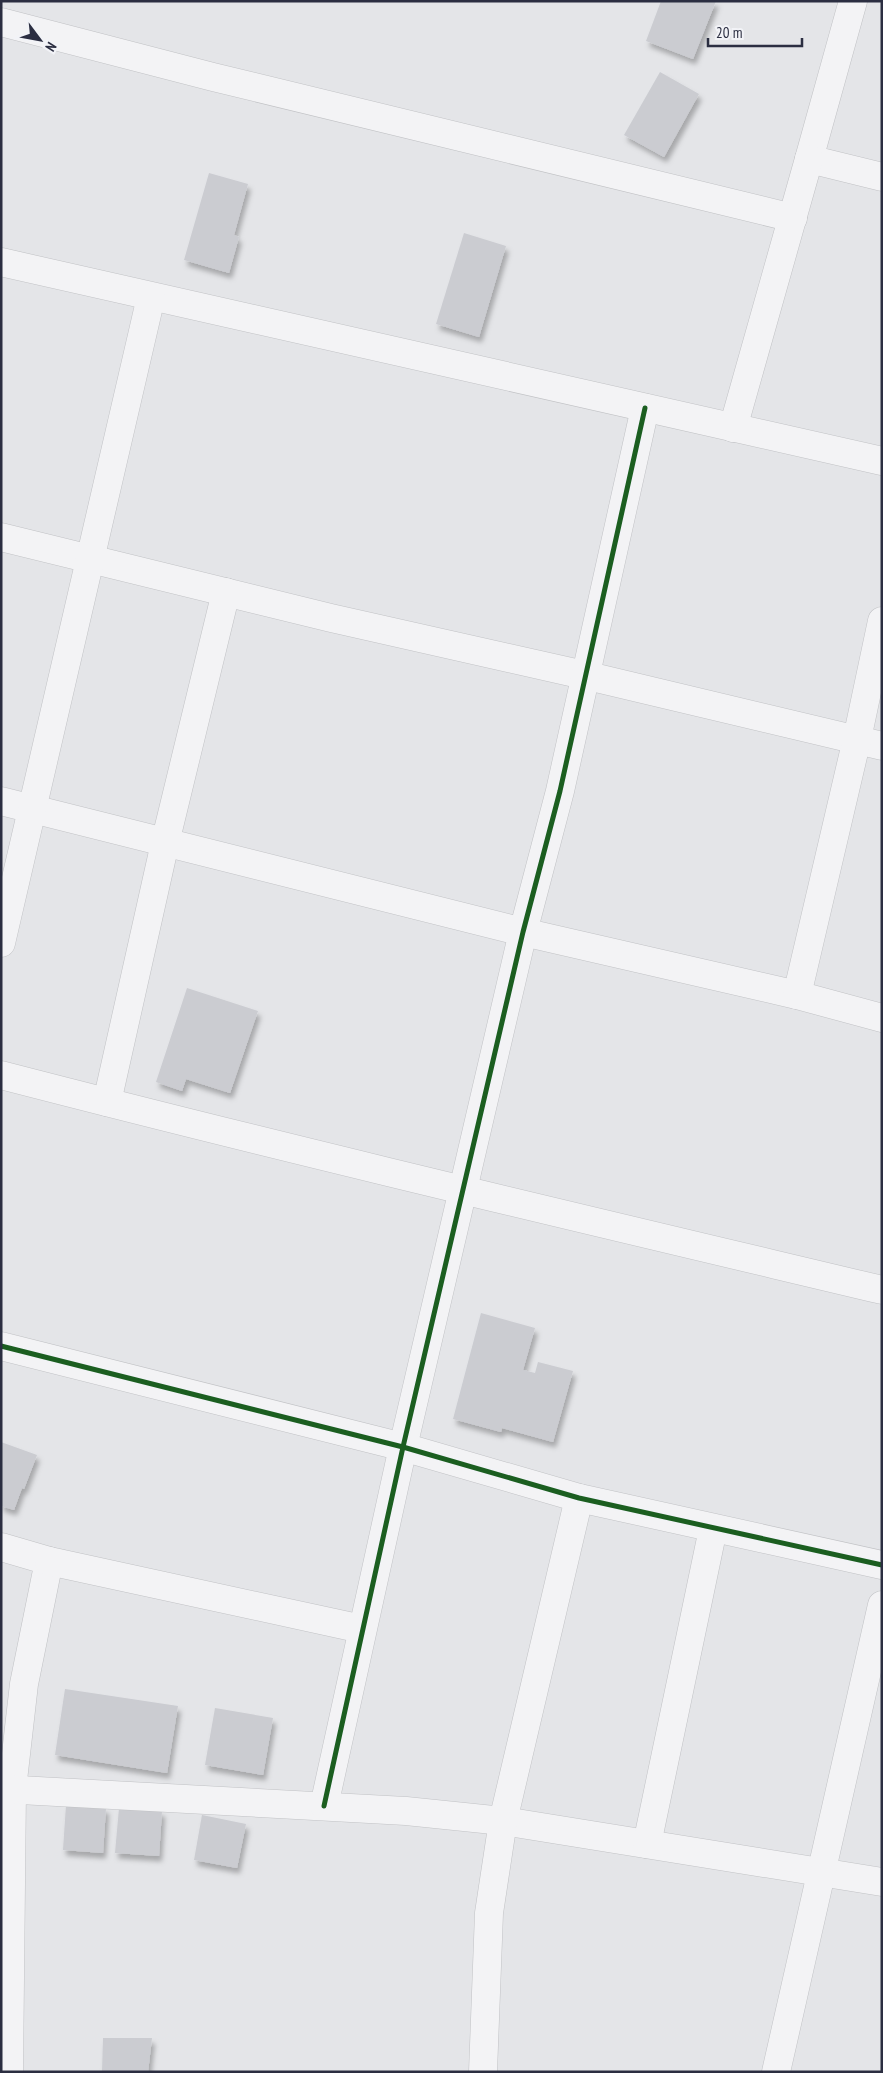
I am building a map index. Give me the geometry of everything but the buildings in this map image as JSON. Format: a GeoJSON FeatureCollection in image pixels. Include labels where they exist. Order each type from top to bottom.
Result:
{"type":"FeatureCollection","features":[{"type":"Feature","properties":{"kind":"street"},"geometry":{"type":"LineString","coordinates":[[733,428],[809,159],[848,2]]}},
{"type":"Feature","properties":{"kind":"street"},"geometry":{"type":"LineString","coordinates":[[1,22],[213,77],[793,218]]}},
{"type":"Feature","properties":{"kind":"street"},"geometry":{"type":"LineString","coordinates":[[809,159],[882,177]]}},
{"type":"Feature","properties":{"kind":"street"},"geometry":{"type":"LineString","coordinates":[[1,262],[882,461]]}},
{"type":"Feature","properties":{"kind":"street"},"geometry":{"type":"LineString","coordinates":[[1,944],[151,297]]}},
{"type":"Feature","properties":{"kind":"street"},"geometry":{"type":"LineString","coordinates":[[324,1806],[403,1447],[523,932],[560,790],[584,674],[645,408]]}},
{"type":"Feature","properties":{"kind":"street"},"geometry":{"type":"LineString","coordinates":[[1,537],[341,620],[584,674],[869,743]]}},
{"type":"Feature","properties":{"kind":"street"},"geometry":{"type":"LineString","coordinates":[[107,1102],[165,843],[226,592]]}},
{"type":"Feature","properties":{"kind":"street"},"geometry":{"type":"LineString","coordinates":[[797,995],[869,743],[882,621]]}},
{"type":"Feature","properties":{"kind":"street"},"geometry":{"type":"LineString","coordinates":[[1,801],[523,932],[797,995],[882,1018]]}},
{"type":"Feature","properties":{"kind":"street"},"geometry":{"type":"LineString","coordinates":[[1,1074],[463,1191],[882,1290]]}},
{"type":"Feature","properties":{"kind":"street"},"geometry":{"type":"LineString","coordinates":[[1,1346],[403,1447],[579,1498],[882,1565]]}},
{"type":"Feature","properties":{"kind":"street"},"geometry":{"type":"LineString","coordinates":[[483,2072],[489,1913],[503,1821],[579,1498]]}},
{"type":"Feature","properties":{"kind":"street"},"geometry":{"type":"LineString","coordinates":[[647,1844],[713,1529]]}},
{"type":"Feature","properties":{"kind":"street"},"geometry":{"type":"LineString","coordinates":[[1,1547],[48,1561],[362,1629]]}},
{"type":"Feature","properties":{"kind":"street"},"geometry":{"type":"LineString","coordinates":[[9,2072],[6,1789],[48,1561]]}},
{"type":"Feature","properties":{"kind":"street"},"geometry":{"type":"LineString","coordinates":[[776,2072],[882,1605]]}},
{"type":"Feature","properties":{"kind":"street"},"geometry":{"type":"LineString","coordinates":[[6,1789],[406,1811],[503,1821],[882,1882]]}},
{"type":"Feature","properties":{"kind":"cycle path"},"geometry":{"type":"LineString","coordinates":[[324,1806],[403,1447],[523,932],[560,791],[645,408]]}},
{"type":"Feature","properties":{"kind":"cycle path"},"geometry":{"type":"LineString","coordinates":[[1,1346],[403,1447],[579,1498],[882,1565]]}}]}
